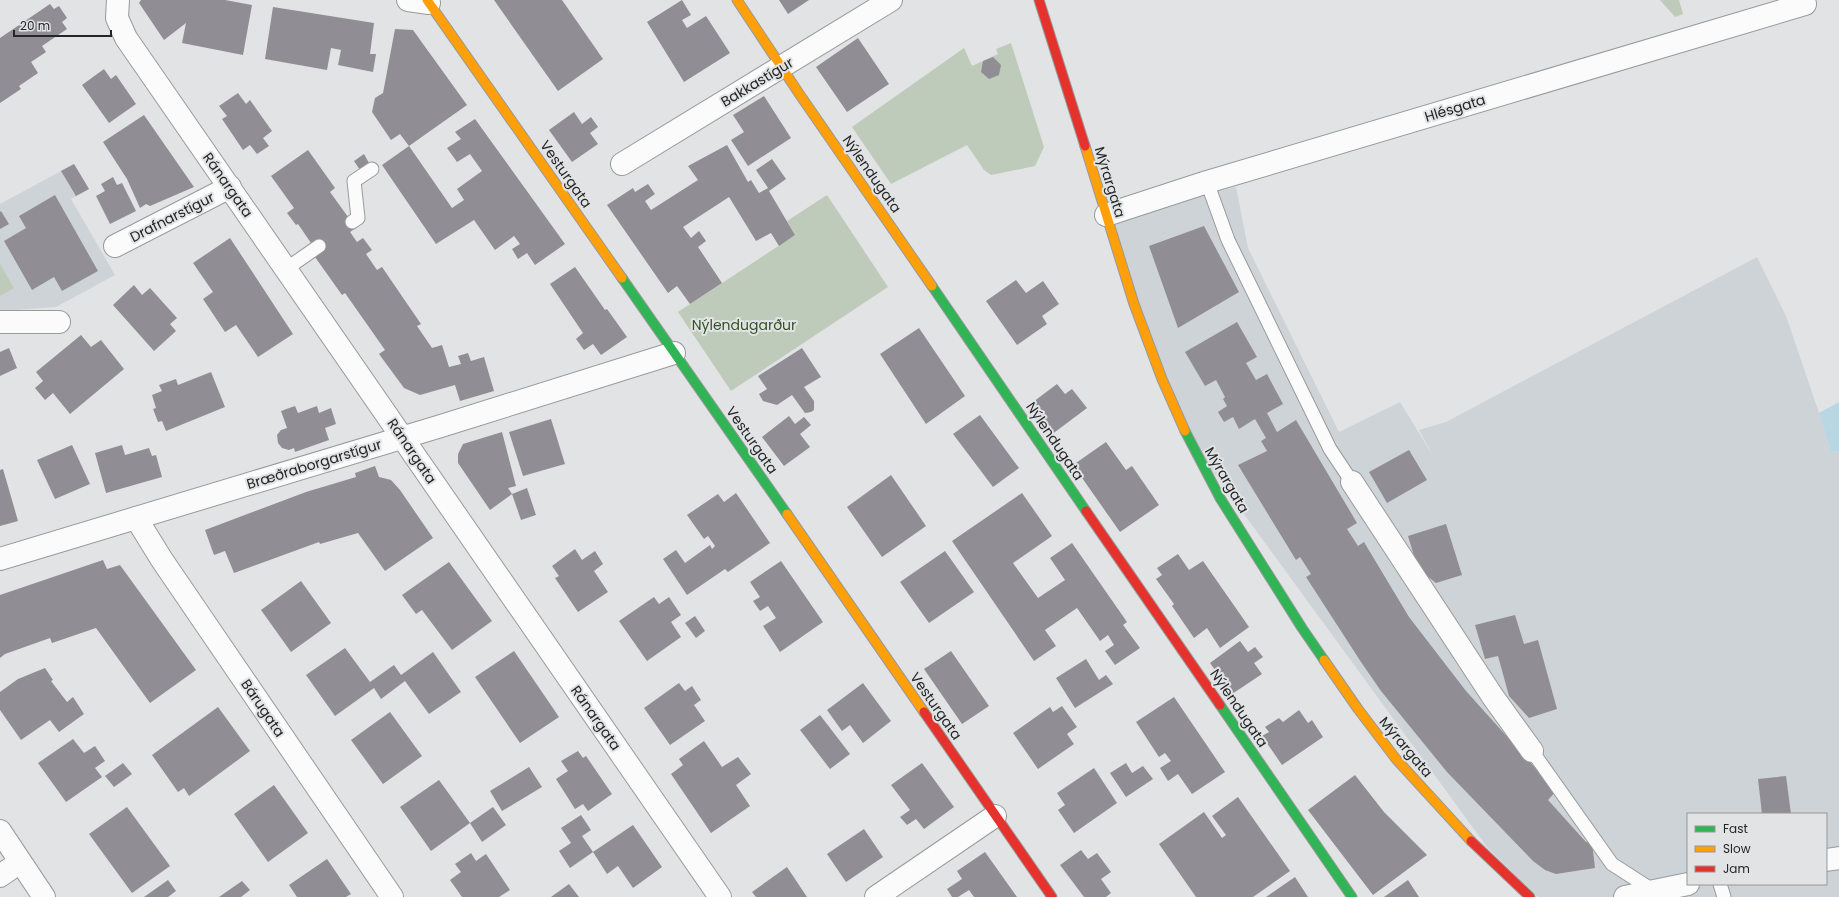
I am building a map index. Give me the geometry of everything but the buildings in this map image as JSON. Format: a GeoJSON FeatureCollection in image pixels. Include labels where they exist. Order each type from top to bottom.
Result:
{"type":"FeatureCollection","features":[{"type":"Feature","properties":{"kind":"street","name":"Ránargata"},"geometry":{"type":"LineString","coordinates":[[118,0],[118,18],[126,38],[720,897]]}},
{"type":"Feature","properties":{"kind":"street","name":"Nýlendugata"},"geometry":{"type":"LineString","coordinates":[[737,0],[781,67],[1352,897]]}},
{"type":"Feature","properties":{"kind":"street","name":"Bakkastígur"},"geometry":{"type":"LineString","coordinates":[[622,164],[891,0]]}},
{"type":"Feature","properties":{"kind":"street","name":"Mýrargata"},"geometry":{"type":"LineString","coordinates":[[1039,0],[1134,304],[1162,379],[1187,436],[1220,498],[1263,568],[1358,709],[1396,759],[1464,835],[1530,897]]}},
{"type":"Feature","properties":{"kind":"street","name":"Vesturgata"},"geometry":{"type":"LineString","coordinates":[[421,1],[674,353],[1052,897]]}},
{"type":"Feature","properties":{"kind":"street","name":"Hlésgata"},"geometry":{"type":"LineString","coordinates":[[1106,216],[1207,182],[1805,4]]}},
{"type":"Feature","properties":{"kind":"street","name":"Drafnarstígur"},"geometry":{"type":"LineString","coordinates":[[115,246],[230,187]]}},
{"type":"Feature","properties":{"kind":"street"},"geometry":{"type":"LineString","coordinates":[[0,322],[59,322]]}},
{"type":"Feature","properties":{"kind":"street","name":"Bræðraborgarstígur"},"geometry":{"type":"LineString","coordinates":[[0,559],[674,353]]}},
{"type":"Feature","properties":{"kind":"street"},"geometry":{"type":"LineString","coordinates":[[1352,482],[1468,659],[1532,751]]}},
{"type":"Feature","properties":{"kind":"street","name":"Bárugata"},"geometry":{"type":"LineString","coordinates":[[136,518],[162,560],[392,897]]}},
{"type":"Feature","properties":{"kind":"street"},"geometry":{"type":"LineString","coordinates":[[876,897],[995,816]]}},
{"type":"Feature","properties":{"kind":"street"},"geometry":{"type":"LineString","coordinates":[[0,831],[44,897]]}},
{"type":"Feature","properties":{"kind":"street"},"geometry":{"type":"LineString","coordinates":[[1827,860],[1839,858]]}},
{"type":"Feature","properties":{"kind":"street"},"geometry":{"type":"LineString","coordinates":[[0,876],[20,862]]}},
{"type":"Feature","properties":{"kind":"street"},"geometry":{"type":"LineString","coordinates":[[1625,897],[1687,884]]}},
{"type":"Feature","properties":{"kind":"lane"},"geometry":{"type":"LineString","coordinates":[[352,222],[358,218],[354,182],[372,169]]}},
{"type":"Feature","properties":{"kind":"lane"},"geometry":{"type":"LineString","coordinates":[[1207,182],[1228,240],[1330,449],[1352,482]]}},
{"type":"Feature","properties":{"kind":"lane"},"geometry":{"type":"LineString","coordinates":[[286,269],[319,246]]}},
{"type":"Feature","properties":{"kind":"lane"},"geometry":{"type":"LineString","coordinates":[[1532,751],[1612,864],[1654,891]]}},
{"type":"Feature","properties":{"kind":"lane"},"geometry":{"type":"LineString","coordinates":[[1720,885],[1724,897]]}},
{"type":"Feature","properties":{"kind":"shaded area"},"geometry":{"type":"Polygon","coordinates":[[[74,164],[89,189],[71,199],[115,275],[56,307],[0,311],[0,204],[74,164]]]}},
{"type":"Feature","properties":{"kind":"shaded area"},"geometry":{"type":"Polygon","coordinates":[[[1236,187],[1248,248],[1339,432],[1400,402],[1433,456],[1419,430],[1446,422],[1757,257],[1786,316],[1831,453],[1839,451],[1839,897],[1538,897],[1487,847],[1187,436],[1105,217],[1236,187]]]}},
{"type":"Feature","properties":{"kind":"green space"},"geometry":{"type":"Polygon","coordinates":[[[1660,0],[1679,0],[1683,14],[1675,17],[1660,0]]]}},
{"type":"Feature","properties":{"kind":"green space"},"geometry":{"type":"Polygon","coordinates":[[[1011,43],[1044,147],[1035,166],[991,175],[984,170],[967,145],[891,184],[852,127],[964,48],[972,66],[998,54],[996,49],[1011,43]]]}},
{"type":"Feature","properties":{"kind":"green space","name":"Nýlendugarður"},"geometry":{"type":"Polygon","coordinates":[[[827,195],[888,287],[731,391],[678,312],[795,235],[787,221],[827,195]]]}},
{"type":"Feature","properties":{"kind":"green space"},"geometry":{"type":"Polygon","coordinates":[[[0,264],[14,288],[0,296],[0,264]]]}},
{"type":"Feature","properties":{"kind":"water"},"geometry":{"type":"Polygon","coordinates":[[[1839,402],[1839,451],[1831,453],[1819,413],[1839,402]]]}},
{"type":"Feature","properties":{"kind":"traffic: fast"},"geometry":{"type":"LineString","coordinates":[[622,278],[787,514]]}},
{"type":"Feature","properties":{"kind":"traffic: fast"},"geometry":{"type":"LineString","coordinates":[[932,286],[1086,511]]}},
{"type":"Feature","properties":{"kind":"traffic: fast"},"geometry":{"type":"LineString","coordinates":[[1185,431],[1220,498],[1302,628],[1324,660]]}},
{"type":"Feature","properties":{"kind":"traffic: fast"},"geometry":{"type":"LineString","coordinates":[[1220,705],[1352,897]]}},
{"type":"Feature","properties":{"kind":"traffic: slow"},"geometry":{"type":"LineString","coordinates":[[427,0],[622,278]]}},
{"type":"Feature","properties":{"kind":"traffic: slow"},"geometry":{"type":"LineString","coordinates":[[737,0],[800,95],[932,286]]}},
{"type":"Feature","properties":{"kind":"traffic: slow"},"geometry":{"type":"LineString","coordinates":[[1085,146],[1134,304],[1162,379],[1185,431]]}},
{"type":"Feature","properties":{"kind":"traffic: slow"},"geometry":{"type":"LineString","coordinates":[[787,514],[924,712]]}},
{"type":"Feature","properties":{"kind":"traffic: slow"},"geometry":{"type":"LineString","coordinates":[[1324,660],[1358,709],[1396,759],[1471,841]]}},
{"type":"Feature","properties":{"kind":"traffic: jam"},"geometry":{"type":"LineString","coordinates":[[1039,0],[1085,146]]}},
{"type":"Feature","properties":{"kind":"traffic: jam"},"geometry":{"type":"LineString","coordinates":[[1086,511],[1220,705]]}},
{"type":"Feature","properties":{"kind":"traffic: jam"},"geometry":{"type":"LineString","coordinates":[[924,712],[1052,897]]}},
{"type":"Feature","properties":{"kind":"traffic: jam"},"geometry":{"type":"LineString","coordinates":[[1471,841],[1530,897]]}}]}
